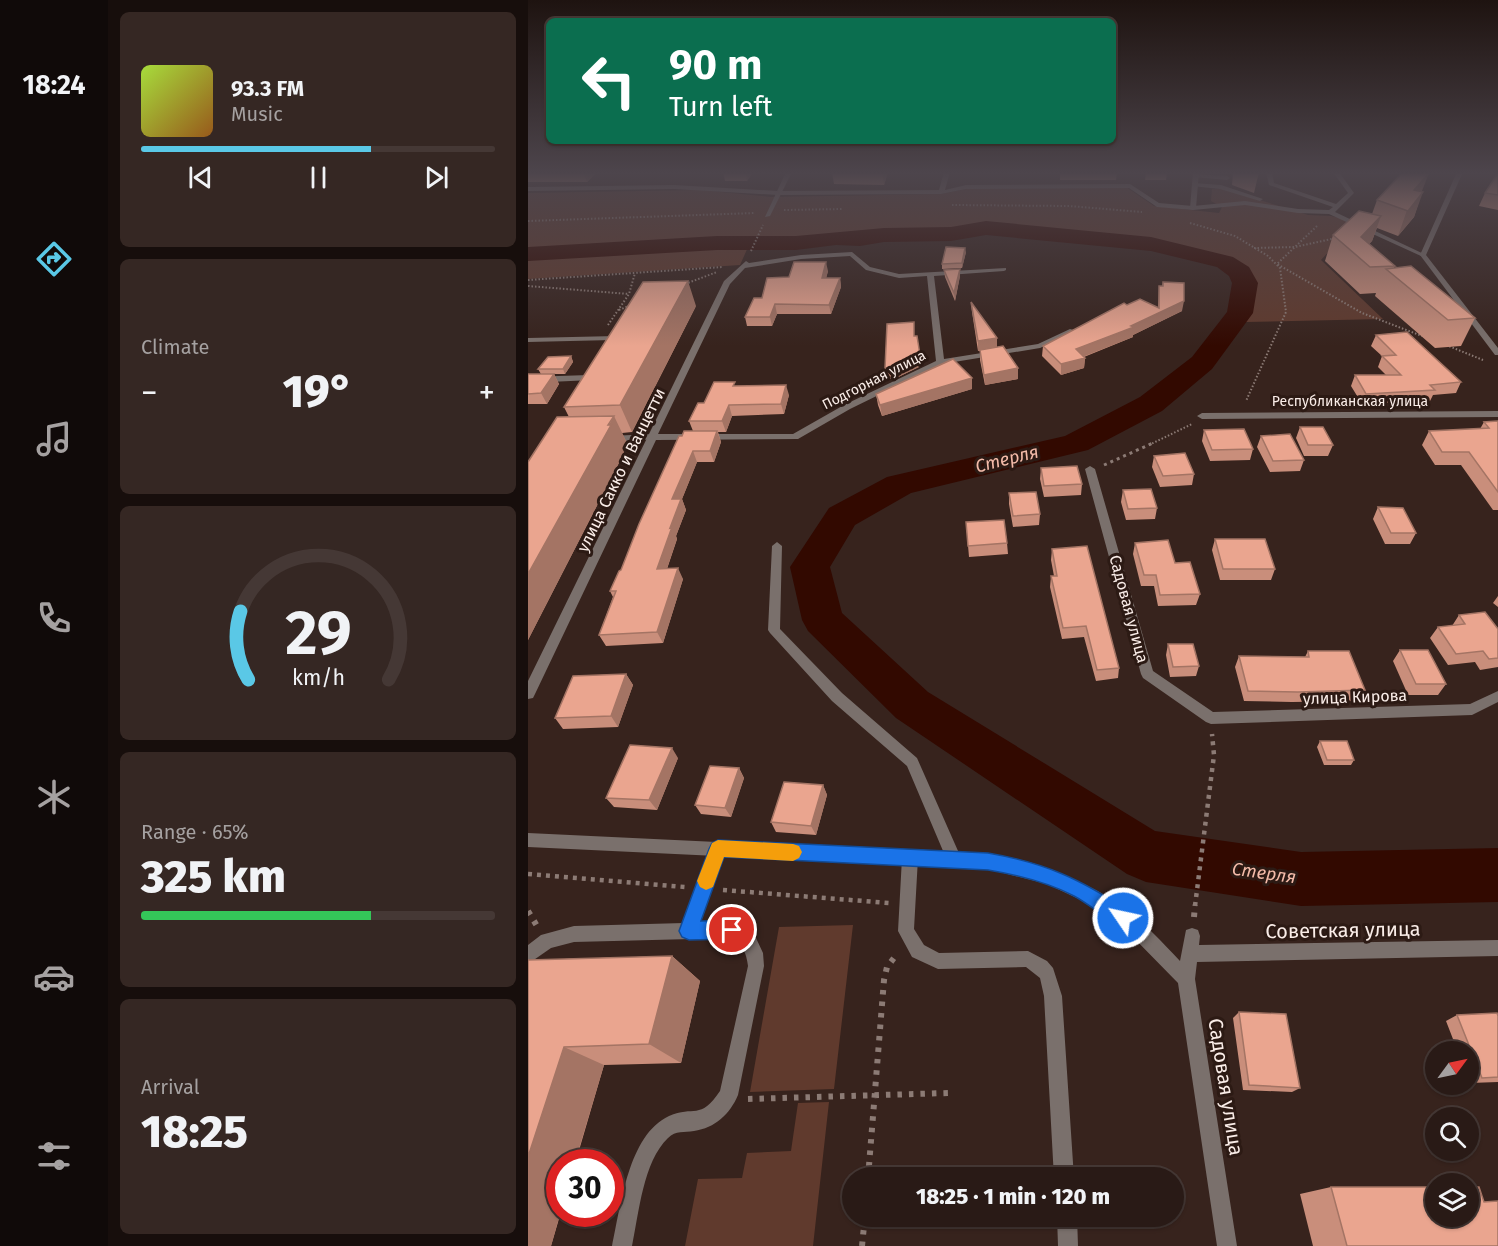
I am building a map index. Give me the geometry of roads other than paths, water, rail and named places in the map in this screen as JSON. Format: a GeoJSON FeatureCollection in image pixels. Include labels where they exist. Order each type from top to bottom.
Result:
{"type":"FeatureCollection","features":[{"type":"Feature","properties":{"kind":"street"},"geometry":{"type":"LineString","coordinates":[[1369,230],[1423,255],[1498,352]]}},
{"type":"Feature","properties":{"kind":"street"},"geometry":{"type":"LineString","coordinates":[[1423,255],[1434,230]]}},
{"type":"Feature","properties":{"kind":"street","name":"улица Сакко и Ванцетти"},"geometry":{"type":"LineString","coordinates":[[528,694],[727,283],[745,264],[852,254],[868,269],[899,276],[930,274]]}},
{"type":"Feature","properties":{"kind":"street"},"geometry":{"type":"LineString","coordinates":[[940,362],[930,274],[1004,269]]}},
{"type":"Feature","properties":{"kind":"street","name":"Подгорная улица"},"geometry":{"type":"LineString","coordinates":[[596,439],[795,437],[847,407],[940,362],[1040,346],[1082,327]]}},
{"type":"Feature","properties":{"kind":"street"},"geometry":{"type":"LineString","coordinates":[[607,348],[618,328]]}},
{"type":"Feature","properties":{"kind":"street"},"geometry":{"type":"LineString","coordinates":[[528,340],[613,338]]}},
{"type":"Feature","properties":{"kind":"street"},"geometry":{"type":"LineString","coordinates":[[584,389],[595,368]]}},
{"type":"Feature","properties":{"kind":"street"},"geometry":{"type":"LineString","coordinates":[[528,380],[590,378]]}},
{"type":"Feature","properties":{"kind":"street","name":"Республиканская улица"},"geometry":{"type":"LineString","coordinates":[[1202,416],[1498,414]]}},
{"type":"Feature","properties":{"kind":"street","name":"Садовая улица"},"geometry":{"type":"LineString","coordinates":[[1090,469],[1147,674],[1211,718]]}},
{"type":"Feature","properties":{"kind":"street"},"geometry":{"type":"LineString","coordinates":[[777,546],[774,630],[837,697],[912,762],[954,860]]}},
{"type":"Feature","properties":{"kind":"street","name":"улица Кирова"},"geometry":{"type":"LineString","coordinates":[[1211,718],[1472,709],[1498,696]]}},
{"type":"Feature","properties":{"kind":"street"},"geometry":{"type":"LineString","coordinates":[[528,840],[954,860],[1019,867],[1053,877],[1082,890],[1134,926],[1186,979]]}},
{"type":"Feature","properties":{"kind":"street"},"geometry":{"type":"LineString","coordinates":[[689,931],[718,849]]}},
{"type":"Feature","properties":{"kind":"street"},"geometry":{"type":"LineString","coordinates":[[910,858],[906,931],[911,941],[926,957],[938,961],[1028,959],[1035,962],[1047,974],[1053,996],[1063,1167]]}},
{"type":"Feature","properties":{"kind":"street"},"geometry":{"type":"LineString","coordinates":[[528,956],[547,941],[574,934],[732,930],[742,934],[750,942],[755,952],[756,966],[733,1082],[726,1100],[711,1116],[700,1120],[675,1122],[663,1128],[650,1144],[622,1246]]}},
{"type":"Feature","properties":{"kind":"street","name":"Садовая улица"},"geometry":{"type":"LineString","coordinates":[[1191,945],[1186,979],[1227,1246]]}},
{"type":"Feature","properties":{"kind":"street","name":"Советская улица"},"geometry":{"type":"LineString","coordinates":[[1191,945],[1498,948]]}},
{"type":"Feature","properties":{"kind":"street"},"geometry":{"type":"LineString","coordinates":[[1067,1227],[1068,1246]]}},
{"type":"Feature","properties":{"kind":"waterway","name":"Стерля"},"geometry":{"type":"LineString","coordinates":[[528,254],[717,243],[796,243],[836,238],[860,239],[884,235],[951,234],[973,230]]}},
{"type":"Feature","properties":{"kind":"waterway","name":"Стерля"},"geometry":{"type":"LineString","coordinates":[[1008,230],[1151,244],[1225,262],[1240,272],[1245,283],[1240,313],[1202,363],[1151,404],[1076,443],[899,485],[842,517],[810,567],[823,620],[912,705],[1146,856],[1301,879],[1498,875]]}}]}
